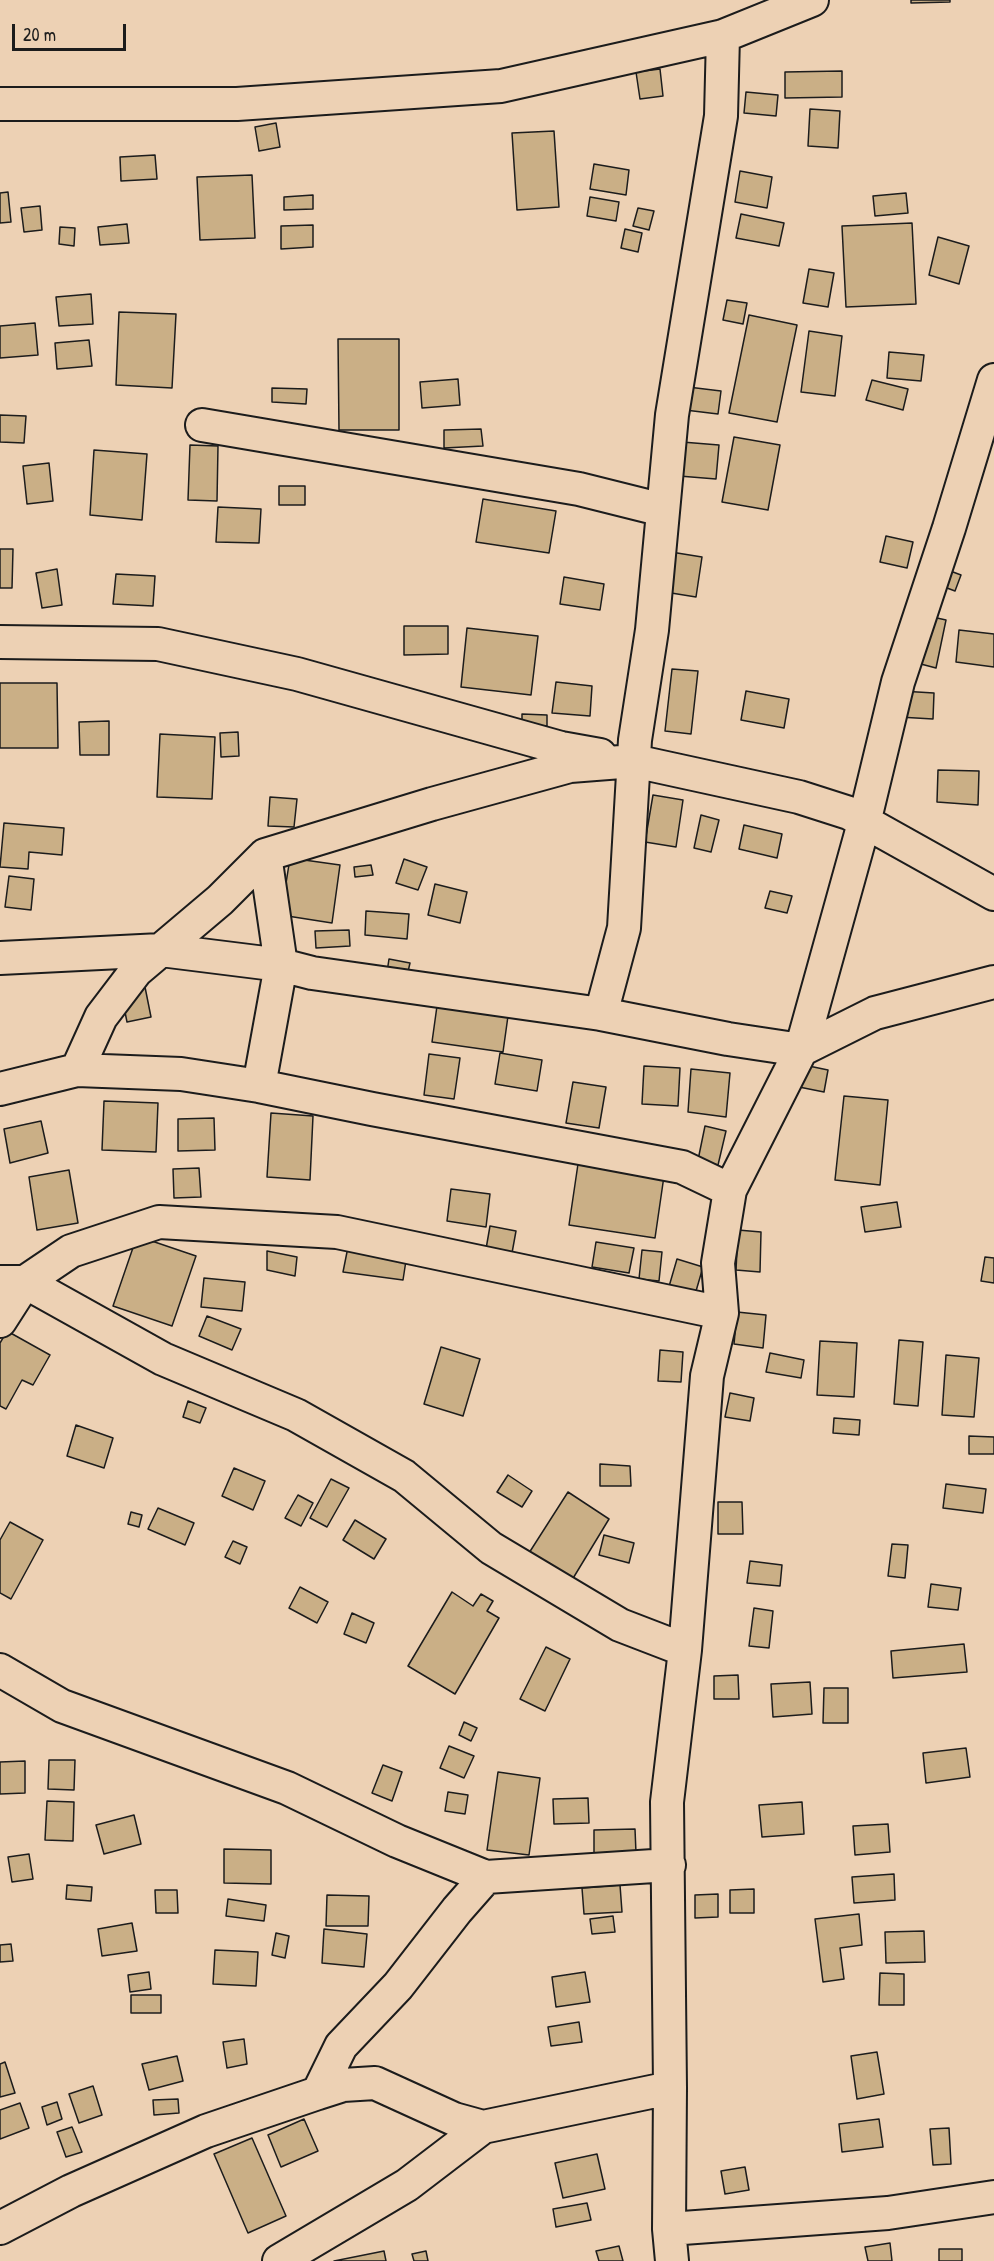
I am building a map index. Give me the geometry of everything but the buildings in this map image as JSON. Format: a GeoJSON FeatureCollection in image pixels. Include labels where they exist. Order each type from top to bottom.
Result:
{"type":"FeatureCollection","features":[{"type":"Feature","properties":{"kind":"street"},"geometry":{"type":"LineString","coordinates":[[0,104],[237,104],[501,86],[723,36],[812,0]]}},
{"type":"Feature","properties":{"kind":"street"},"geometry":{"type":"LineString","coordinates":[[601,1014],[624,928],[635,740],[652,630],[672,415],[721,117],[723,36]]}},
{"type":"Feature","properties":{"kind":"street"},"geometry":{"type":"LineString","coordinates":[[672,2261],[669,2229],[668,1802],[686,1650],[707,1376],[722,1313],[718,1263],[730,1190],[801,1050],[864,823],[898,682],[949,528],[994,380]]}},
{"type":"Feature","properties":{"kind":"street"},"geometry":{"type":"LineString","coordinates":[[202,425],[579,489],[663,510]]}},
{"type":"Feature","properties":{"kind":"street"},"geometry":{"type":"LineString","coordinates":[[0,642],[158,644],[297,674],[561,748],[634,761],[799,797],[849,813],[994,894]]}},
{"type":"Feature","properties":{"kind":"street"},"geometry":{"type":"LineString","coordinates":[[77,1070],[101,1017],[136,971],[220,900],[265,855],[432,804],[570,766],[634,761]]}},
{"type":"Feature","properties":{"kind":"street"},"geometry":{"type":"LineString","coordinates":[[259,1086],[281,965],[265,855]]}},
{"type":"Feature","properties":{"kind":"street"},"geometry":{"type":"LineString","coordinates":[[0,958],[161,950],[281,965],[312,973],[601,1014],[728,1039],[801,1050],[875,1013],[994,982]]}},
{"type":"Feature","properties":{"kind":"street"},"geometry":{"type":"LineString","coordinates":[[0,1089],[77,1070],[181,1074],[259,1086],[682,1167],[730,1190]]}},
{"type":"Feature","properties":{"kind":"street"},"geometry":{"type":"LineString","coordinates":[[0,1321],[13,1282],[71,1251],[159,1222],[337,1232],[722,1313]]}},
{"type":"Feature","properties":{"kind":"street"},"geometry":{"type":"LineString","coordinates":[[13,1282],[163,1359],[306,1420],[404,1476],[491,1548],[620,1625],[686,1650]]}},
{"type":"Feature","properties":{"kind":"street"},"geometry":{"type":"LineString","coordinates":[[0,1670],[62,1706],[287,1788],[397,1841],[486,1877],[669,1865]]}},
{"type":"Feature","properties":{"kind":"street"},"geometry":{"type":"LineString","coordinates":[[318,2093],[341,2046],[398,1986],[457,1910],[486,1877]]}},
{"type":"Feature","properties":{"kind":"street"},"geometry":{"type":"LineString","coordinates":[[0,2228],[71,2191],[207,2131],[343,2085],[375,2083],[454,2119],[483,2127]]}},
{"type":"Feature","properties":{"kind":"street"},"geometry":{"type":"LineString","coordinates":[[279,2261],[406,2185],[483,2127],[670,2088]]}},
{"type":"Feature","properties":{"kind":"street"},"geometry":{"type":"LineString","coordinates":[[669,2229],[888,2213],[994,2197]]}}]}
